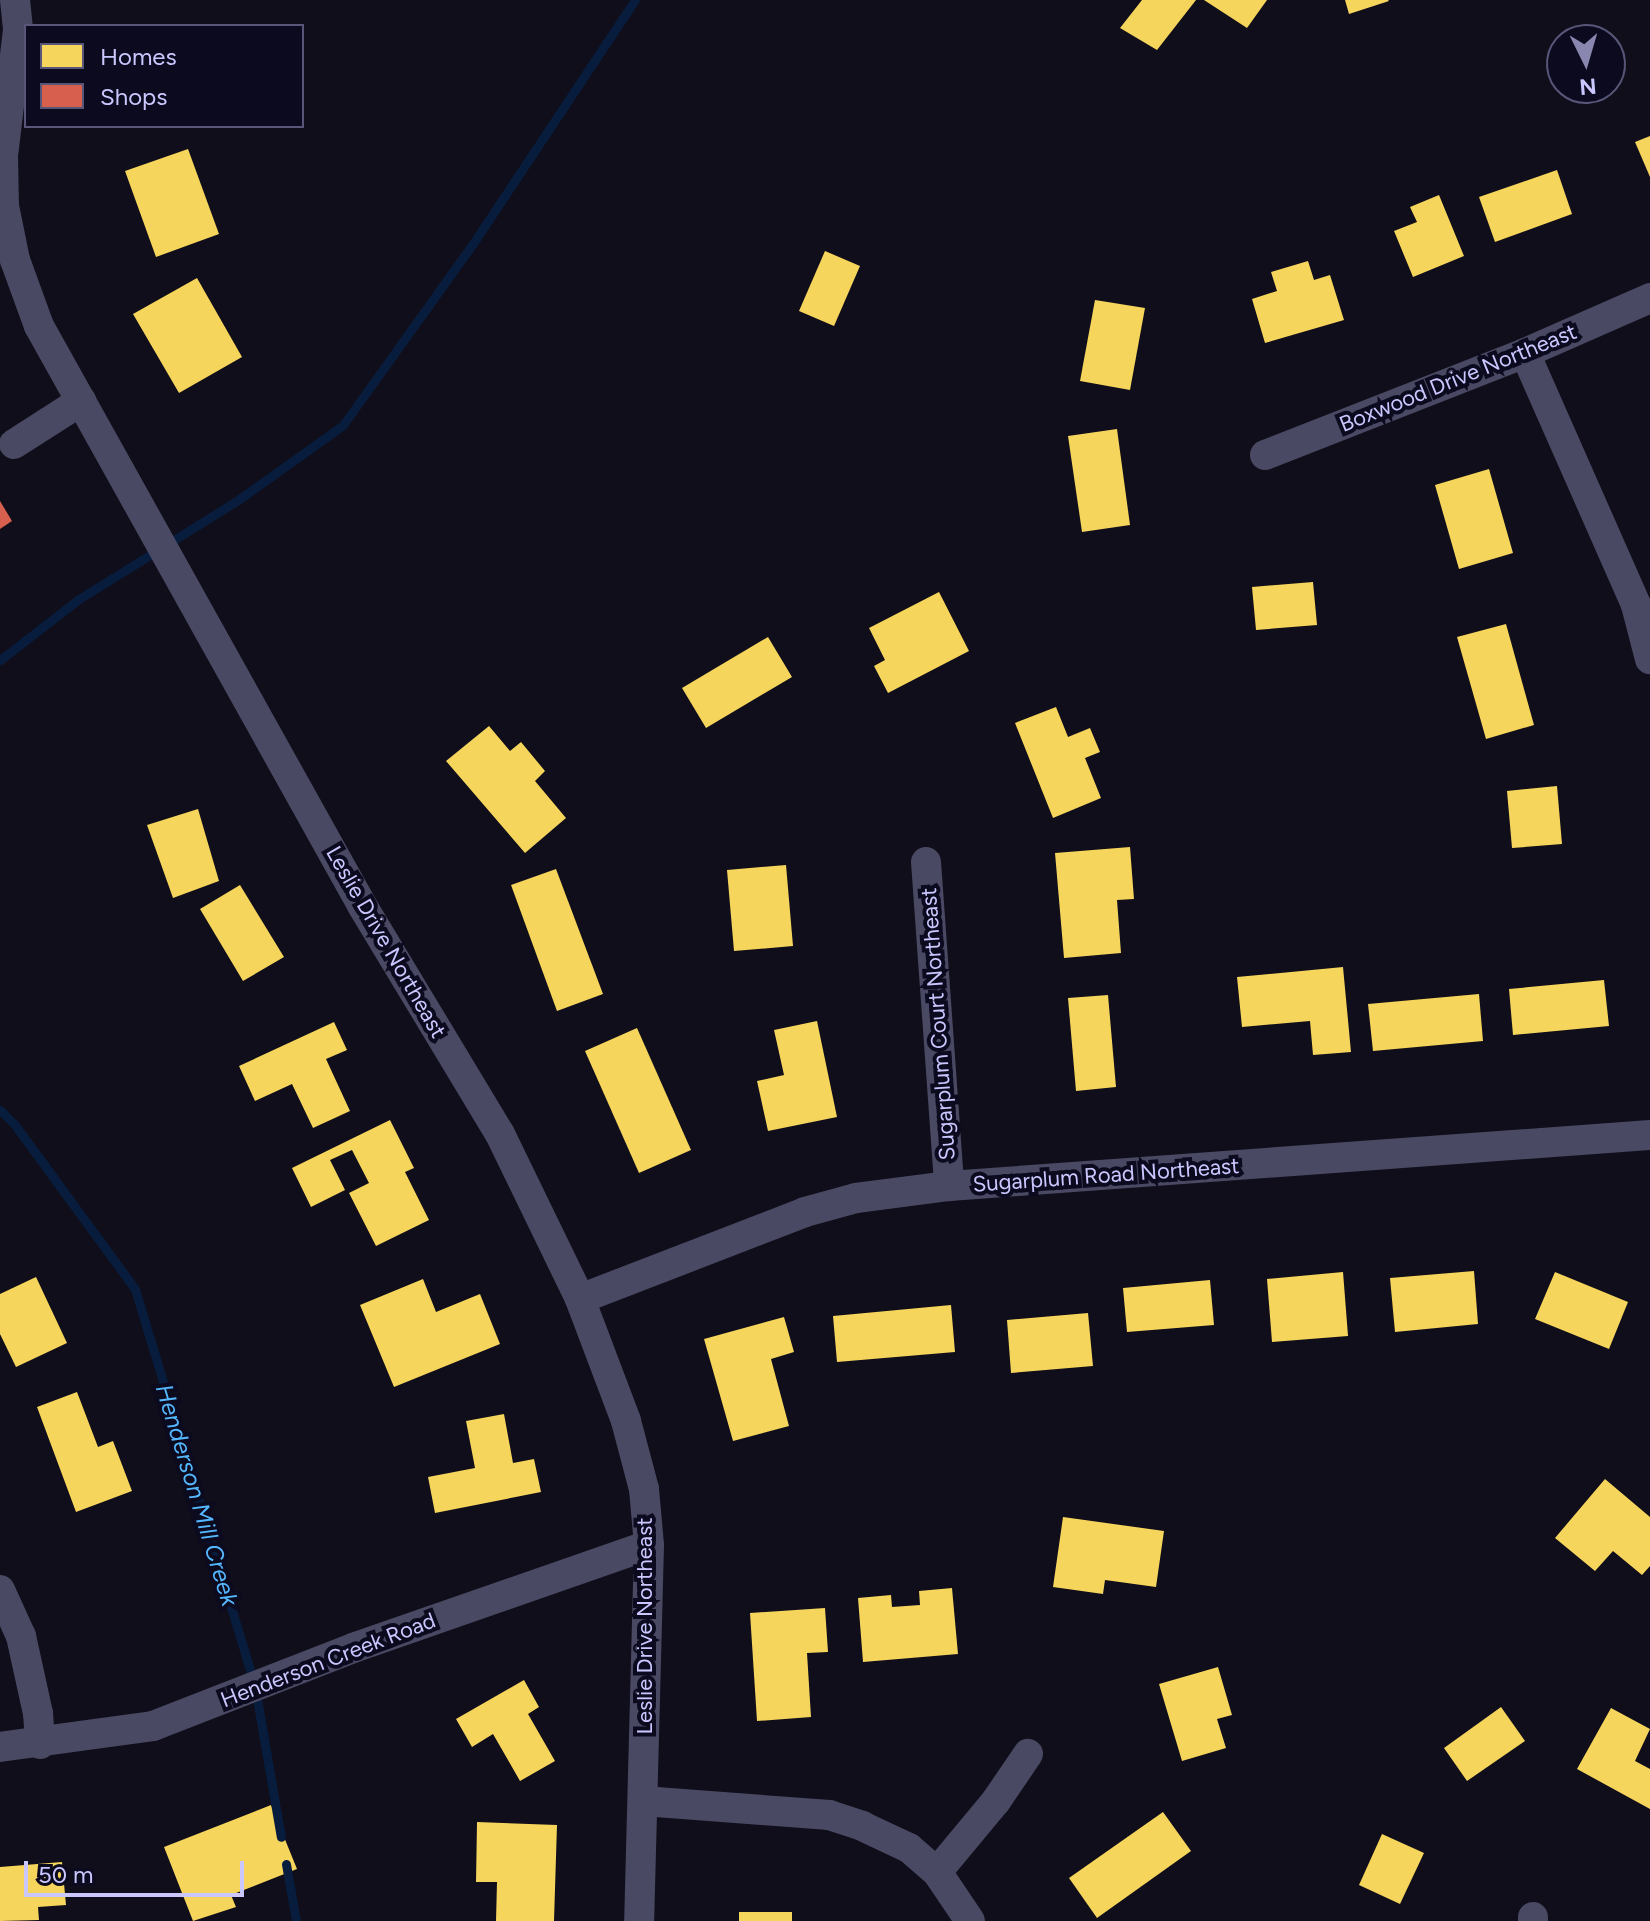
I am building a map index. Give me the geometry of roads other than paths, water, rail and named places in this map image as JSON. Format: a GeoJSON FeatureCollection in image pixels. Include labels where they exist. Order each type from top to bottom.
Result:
{"type":"FeatureCollection","features":[{"type":"Feature","properties":{"kind":"street","name":"Leslie Drive Northeast"},"geometry":{"type":"LineString","coordinates":[[15,0],[18,30],[3,156],[4,206],[15,260],[39,326],[363,907],[500,1134],[580,1299],[626,1421],[644,1489],[649,1545],[639,1921]]}},
{"type":"Feature","properties":{"kind":"street","name":"Boxwood Drive Northeast"},"geometry":{"type":"LineString","coordinates":[[1265,455],[1525,353],[1650,298]]}},
{"type":"Feature","properties":{"kind":"street"},"geometry":{"type":"LineString","coordinates":[[1525,353],[1636,605],[1650,659]]}},
{"type":"Feature","properties":{"kind":"street"},"geometry":{"type":"LineString","coordinates":[[14,444],[81,401]]}},
{"type":"Feature","properties":{"kind":"street","name":"Sugarplum Court Northeast"},"geometry":{"type":"LineString","coordinates":[[926,862],[949,1186]]}},
{"type":"Feature","properties":{"kind":"street","name":"Sugarplum Road Northeast"},"geometry":{"type":"LineString","coordinates":[[580,1299],[805,1212],[856,1198],[949,1186],[1650,1135]]}},
{"type":"Feature","properties":{"kind":"street","name":"Henderson Creek Road"},"geometry":{"type":"LineString","coordinates":[[0,1747],[40,1744],[153,1726],[353,1648],[649,1545]]}},
{"type":"Feature","properties":{"kind":"street"},"geometry":{"type":"LineString","coordinates":[[0,1590],[21,1636],[38,1713],[40,1744]]}},
{"type":"Feature","properties":{"kind":"street"},"geometry":{"type":"LineString","coordinates":[[937,1872],[996,1801],[1028,1754]]}},
{"type":"Feature","properties":{"kind":"street"},"geometry":{"type":"LineString","coordinates":[[643,1801],[829,1815],[862,1826],[909,1848],[937,1872],[970,1921]]}},
{"type":"Feature","properties":{"kind":"waterway"},"geometry":{"type":"LineString","coordinates":[[0,660],[79,599],[238,500],[343,425],[476,239],[635,0]]}},
{"type":"Feature","properties":{"kind":"waterway","name":"Henderson Mill Creek"},"geometry":{"type":"LineString","coordinates":[[0,1110],[15,1125],[135,1289],[255,1687],[281,1837]]}},
{"type":"Feature","properties":{"kind":"waterway","name":"Henderson Mill Creek"},"geometry":{"type":"LineString","coordinates":[[286,1864],[296,1921]]}}]}
